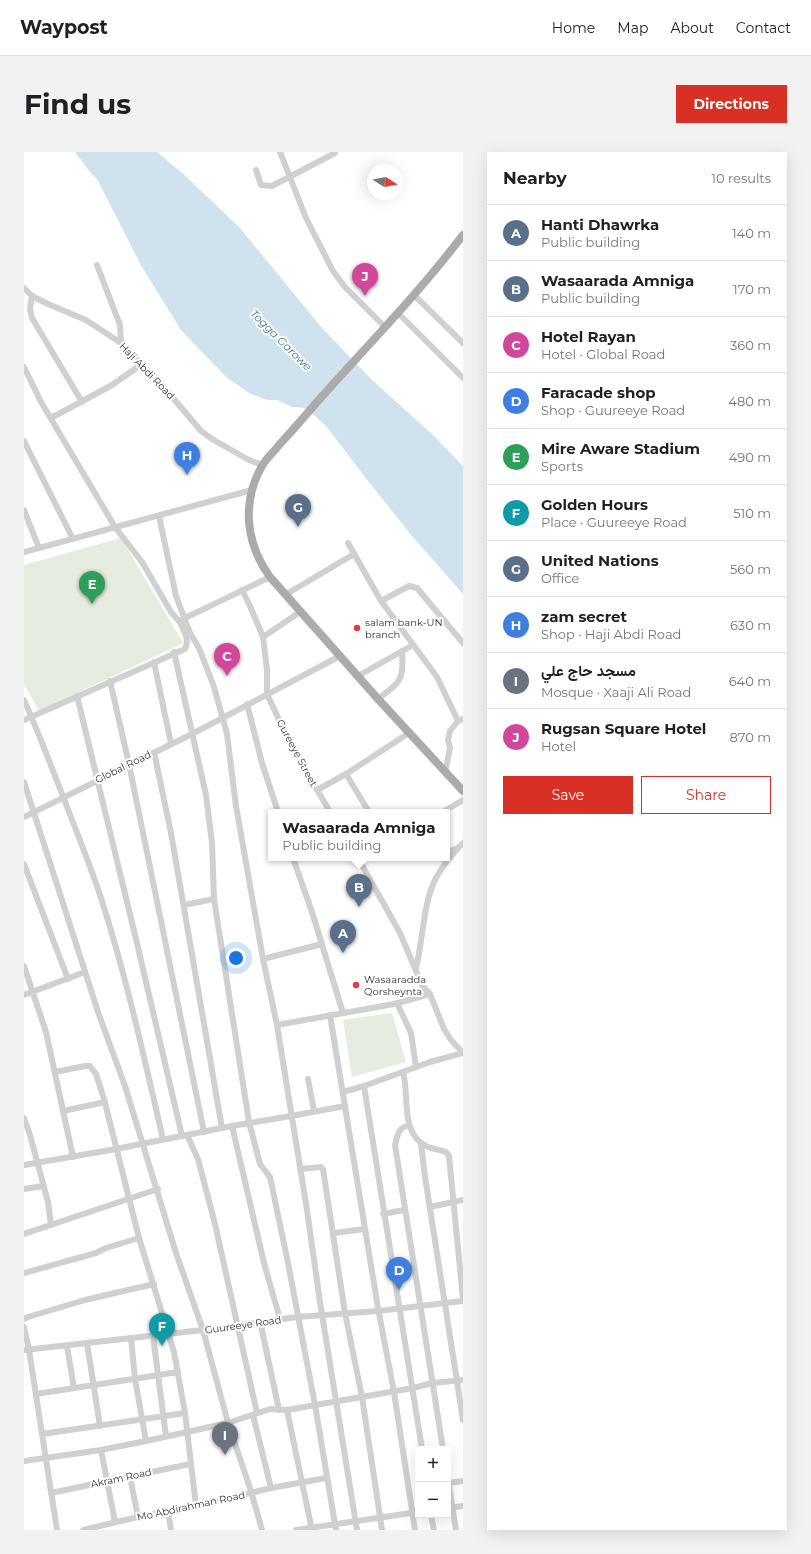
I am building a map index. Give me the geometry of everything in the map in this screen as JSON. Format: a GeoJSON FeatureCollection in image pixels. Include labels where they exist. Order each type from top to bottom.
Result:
{"type":"FeatureCollection","features":[{"type":"Feature","properties":{"kind":"main road"},"geometry":{"type":"LineString","coordinates":[[463,235],[414,295],[355,359],[262,465],[252,490],[249,532],[257,557],[270,577],[378,699],[463,791]]}},
{"type":"Feature","properties":{"kind":"street"},"geometry":{"type":"LineString","coordinates":[[280,152],[306,218],[334,271],[345,287],[385,327]]}},
{"type":"Feature","properties":{"kind":"street"},"geometry":{"type":"LineString","coordinates":[[256,170],[261,186],[272,186],[336,152]]}},
{"type":"Feature","properties":{"kind":"street"},"geometry":{"type":"LineString","coordinates":[[97,265],[120,325],[121,343]]}},
{"type":"Feature","properties":{"kind":"street","name":"Haji Abdi Road"},"geometry":{"type":"LineString","coordinates":[[24,288],[32,296],[86,320],[121,343],[142,364],[201,431],[249,460],[262,465]]}},
{"type":"Feature","properties":{"kind":"street"},"geometry":{"type":"LineString","coordinates":[[414,295],[463,343]]}},
{"type":"Feature","properties":{"kind":"street"},"geometry":{"type":"LineString","coordinates":[[32,296],[30,309],[32,318],[82,402]]}},
{"type":"Feature","properties":{"kind":"street"},"geometry":{"type":"LineString","coordinates":[[398,313],[463,378]]}},
{"type":"Feature","properties":{"kind":"street"},"geometry":{"type":"LineString","coordinates":[[51,418],[112,385],[142,364]]}},
{"type":"Feature","properties":{"kind":"street"},"geometry":{"type":"LineString","coordinates":[[24,367],[51,418],[115,527],[142,562],[171,612],[182,620],[199,648],[223,717],[227,734],[236,806],[263,959],[277,1025],[357,1530]]}},
{"type":"Feature","properties":{"kind":"street"},"geometry":{"type":"LineString","coordinates":[[24,441],[73,539]]}},
{"type":"Feature","properties":{"kind":"street"},"geometry":{"type":"LineString","coordinates":[[24,552],[252,490]]}},
{"type":"Feature","properties":{"kind":"street"},"geometry":{"type":"LineString","coordinates":[[24,510],[39,548]]}},
{"type":"Feature","properties":{"kind":"street"},"geometry":{"type":"LineString","coordinates":[[24,720],[174,652],[185,649],[188,643],[187,637],[176,596],[159,516]]}},
{"type":"Feature","properties":{"kind":"street"},"geometry":{"type":"LineString","coordinates":[[348,543],[381,601],[437,677],[461,720],[450,731],[450,748],[445,773]]}},
{"type":"Feature","properties":{"kind":"street"},"geometry":{"type":"LineString","coordinates":[[285,595],[354,554]]}},
{"type":"Feature","properties":{"kind":"street"},"geometry":{"type":"LineString","coordinates":[[182,620],[270,577]]}},
{"type":"Feature","properties":{"kind":"street"},"geometry":{"type":"LineString","coordinates":[[381,601],[409,586],[414,586],[463,643]]}},
{"type":"Feature","properties":{"kind":"street"},"geometry":{"type":"LineString","coordinates":[[242,590],[263,637],[267,694]]}},
{"type":"Feature","properties":{"kind":"street"},"geometry":{"type":"LineString","coordinates":[[263,637],[300,612]]}},
{"type":"Feature","properties":{"kind":"street"},"geometry":{"type":"LineString","coordinates":[[358,676],[413,645]]}},
{"type":"Feature","properties":{"kind":"street"},"geometry":{"type":"LineString","coordinates":[[378,699],[397,684],[402,677],[402,651]]}},
{"type":"Feature","properties":{"kind":"street"},"geometry":{"type":"LineString","coordinates":[[174,652],[206,795],[212,843],[214,899],[250,1122],[260,1164],[270,1177],[315,1405],[335,1527]]}},
{"type":"Feature","properties":{"kind":"street","name":"Global Road"},"geometry":{"type":"LineString","coordinates":[[24,817],[192,734],[340,656]]}},
{"type":"Feature","properties":{"kind":"street"},"geometry":{"type":"LineString","coordinates":[[154,662],[171,744]]}},
{"type":"Feature","properties":{"kind":"street"},"geometry":{"type":"LineString","coordinates":[[110,681],[129,764],[204,1132]]}},
{"type":"Feature","properties":{"kind":"street","name":"Gureeye Street"},"geometry":{"type":"LineString","coordinates":[[267,694],[289,741],[328,809]]}},
{"type":"Feature","properties":{"kind":"street"},"geometry":{"type":"LineString","coordinates":[[77,696],[185,1135],[198,1159],[215,1224],[238,1325],[271,1488]]}},
{"type":"Feature","properties":{"kind":"street"},"geometry":{"type":"LineString","coordinates":[[24,700],[51,762],[63,798],[84,849],[114,943],[163,1139]]}},
{"type":"Feature","properties":{"kind":"street"},"geometry":{"type":"LineString","coordinates":[[247,704],[262,763],[277,809]]}},
{"type":"Feature","properties":{"kind":"street"},"geometry":{"type":"LineString","coordinates":[[317,790],[346,774],[409,733]]}},
{"type":"Feature","properties":{"kind":"street"},"geometry":{"type":"LineString","coordinates":[[154,752],[164,794],[222,1128]]}},
{"type":"Feature","properties":{"kind":"street"},"geometry":{"type":"LineString","coordinates":[[346,774],[367,809]]}},
{"type":"Feature","properties":{"kind":"street"},"geometry":{"type":"LineString","coordinates":[[24,782],[85,972],[125,1086],[158,1189],[176,1253],[202,1330],[228,1422],[252,1493],[262,1530]]}},
{"type":"Feature","properties":{"kind":"street"},"geometry":{"type":"LineString","coordinates":[[448,809],[463,800]]}},
{"type":"Feature","properties":{"kind":"street"},"geometry":{"type":"LineString","coordinates":[[450,850],[461,845]]}},
{"type":"Feature","properties":{"kind":"street"},"geometry":{"type":"LineString","coordinates":[[450,858],[461,845]]}},
{"type":"Feature","properties":{"kind":"street"},"geometry":{"type":"LineString","coordinates":[[294,861],[343,1013]]}},
{"type":"Feature","properties":{"kind":"street"},"geometry":{"type":"LineString","coordinates":[[343,1092],[463,1053],[451,1040],[444,1029],[430,994],[422,985],[393,920],[360,861]]}},
{"type":"Feature","properties":{"kind":"street"},"geometry":{"type":"LineString","coordinates":[[416,969],[430,894],[436,879],[448,861]]}},
{"type":"Feature","properties":{"kind":"street"},"geometry":{"type":"LineString","coordinates":[[24,864],[68,979]]}},
{"type":"Feature","properties":{"kind":"street"},"geometry":{"type":"LineString","coordinates":[[184,905],[214,899]]}},
{"type":"Feature","properties":{"kind":"street"},"geometry":{"type":"LineString","coordinates":[[263,959],[322,944]]}},
{"type":"Feature","properties":{"kind":"street"},"geometry":{"type":"LineString","coordinates":[[24,966],[46,1032],[73,1157]]}},
{"type":"Feature","properties":{"kind":"street"},"geometry":{"type":"LineString","coordinates":[[24,995],[85,972]]}},
{"type":"Feature","properties":{"kind":"street"},"geometry":{"type":"LineString","coordinates":[[277,1025],[397,1003],[430,994]]}},
{"type":"Feature","properties":{"kind":"street"},"geometry":{"type":"LineString","coordinates":[[397,1003],[411,1033],[416,1068]]}},
{"type":"Feature","properties":{"kind":"street"},"geometry":{"type":"LineString","coordinates":[[296,1530],[335,1527],[355,1521],[415,1513],[378,1311],[330,1015]]}},
{"type":"Feature","properties":{"kind":"street"},"geometry":{"type":"LineString","coordinates":[[55,1072],[90,1066],[96,1074],[139,1238],[169,1334],[178,1372],[185,1413],[196,1506]]}},
{"type":"Feature","properties":{"kind":"street"},"geometry":{"type":"LineString","coordinates":[[403,1072],[406,1082],[405,1098],[411,1133],[421,1143],[446,1152],[449,1156],[463,1300]]}},
{"type":"Feature","properties":{"kind":"street"},"geometry":{"type":"LineString","coordinates":[[308,1079],[314,1111]]}},
{"type":"Feature","properties":{"kind":"street"},"geometry":{"type":"LineString","coordinates":[[364,1086],[398,1308],[413,1388],[422,1446]]}},
{"type":"Feature","properties":{"kind":"street"},"geometry":{"type":"LineString","coordinates":[[63,1111],[104,1102]]}},
{"type":"Feature","properties":{"kind":"street"},"geometry":{"type":"LineString","coordinates":[[24,1165],[116,1149],[250,1122],[345,1106]]}},
{"type":"Feature","properties":{"kind":"street"},"geometry":{"type":"LineString","coordinates":[[24,1118],[27,1136],[37,1163],[48,1202],[51,1225]]}},
{"type":"Feature","properties":{"kind":"street"},"geometry":{"type":"LineString","coordinates":[[409,1125],[403,1127],[398,1132],[395,1145],[404,1210],[442,1446]]}},
{"type":"Feature","properties":{"kind":"street"},"geometry":{"type":"LineString","coordinates":[[232,1126],[264,1263],[280,1319]]}},
{"type":"Feature","properties":{"kind":"street"},"geometry":{"type":"LineString","coordinates":[[421,1143],[444,1303],[460,1380],[463,1420]]}},
{"type":"Feature","properties":{"kind":"street"},"geometry":{"type":"LineString","coordinates":[[300,1169],[321,1167],[323,1169],[334,1233],[345,1313],[362,1397],[382,1530]]}},
{"type":"Feature","properties":{"kind":"street"},"geometry":{"type":"LineString","coordinates":[[24,1188],[43,1186]]}},
{"type":"Feature","properties":{"kind":"street"},"geometry":{"type":"LineString","coordinates":[[24,1234],[158,1189]]}},
{"type":"Feature","properties":{"kind":"street"},"geometry":{"type":"LineString","coordinates":[[430,1207],[463,1200]]}},
{"type":"Feature","properties":{"kind":"street"},"geometry":{"type":"LineString","coordinates":[[384,1214],[404,1210]]}},
{"type":"Feature","properties":{"kind":"street"},"geometry":{"type":"LineString","coordinates":[[334,1233],[365,1229]]}},
{"type":"Feature","properties":{"kind":"street"},"geometry":{"type":"LineString","coordinates":[[24,1273],[96,1253],[106,1248],[139,1238]]}},
{"type":"Feature","properties":{"kind":"street"},"geometry":{"type":"LineString","coordinates":[[24,1319],[85,1300],[154,1284]]}},
{"type":"Feature","properties":{"kind":"street","name":"Guureeye Road"},"geometry":{"type":"LineString","coordinates":[[27,1350],[202,1330],[280,1319],[378,1311],[463,1300]]}},
{"type":"Feature","properties":{"kind":"street"},"geometry":{"type":"LineString","coordinates":[[260,1322],[279,1410]]}},
{"type":"Feature","properties":{"kind":"street"},"geometry":{"type":"LineString","coordinates":[[24,1328],[36,1394],[57,1530]]}},
{"type":"Feature","properties":{"kind":"street"},"geometry":{"type":"LineString","coordinates":[[152,1336],[166,1436]]}},
{"type":"Feature","properties":{"kind":"street"},"geometry":{"type":"LineString","coordinates":[[131,1338],[146,1441]]}},
{"type":"Feature","properties":{"kind":"street"},"geometry":{"type":"LineString","coordinates":[[87,1343],[100,1426]]}},
{"type":"Feature","properties":{"kind":"street"},"geometry":{"type":"LineString","coordinates":[[67,1346],[74,1388]]}},
{"type":"Feature","properties":{"kind":"street"},"geometry":{"type":"LineString","coordinates":[[36,1394],[178,1372]]}},
{"type":"Feature","properties":{"kind":"street"},"geometry":{"type":"LineString","coordinates":[[24,1462],[46,1457],[101,1450],[146,1441],[228,1422],[270,1410],[287,1410],[394,1392],[432,1383],[460,1380]]}},
{"type":"Feature","properties":{"kind":"street"},"geometry":{"type":"LineString","coordinates":[[287,1410],[312,1529]]}},
{"type":"Feature","properties":{"kind":"street"},"geometry":{"type":"LineString","coordinates":[[42,1434],[185,1413]]}},
{"type":"Feature","properties":{"kind":"street"},"geometry":{"type":"LineString","coordinates":[[101,1450],[115,1522]]}},
{"type":"Feature","properties":{"kind":"street","name":"Akram Road"},"geometry":{"type":"LineString","coordinates":[[51,1493],[190,1464]]}},
{"type":"Feature","properties":{"kind":"street"},"geometry":{"type":"LineString","coordinates":[[130,1477],[138,1517]]}},
{"type":"Feature","properties":{"kind":"street","name":"Mo Abdirahman Road"},"geometry":{"type":"LineString","coordinates":[[84,1530],[271,1488],[326,1478]]}},
{"type":"Feature","properties":{"kind":"street"},"geometry":{"type":"LineString","coordinates":[[451,1482],[463,1481]]}},
{"type":"Feature","properties":{"kind":"street"},"geometry":{"type":"LineString","coordinates":[[451,1508],[463,1506]]}},
{"type":"Feature","properties":{"kind":"street"},"geometry":{"type":"LineString","coordinates":[[168,1511],[171,1530]]}},
{"type":"Feature","properties":{"kind":"street"},"geometry":{"type":"LineString","coordinates":[[451,1512],[456,1530]]}},
{"type":"Feature","properties":{"kind":"street"},"geometry":{"type":"LineString","coordinates":[[415,1518],[415,1530]]}},
{"type":"Feature","properties":{"kind":"street"},"geometry":{"type":"LineString","coordinates":[[432,1518],[434,1530]]}},
{"type":"Feature","properties":{"kind":"shaded area"},"geometry":{"type":"Polygon","coordinates":[[[121,538],[183,643],[39,711],[24,684],[24,565],[121,538]]]}},
{"type":"Feature","properties":{"kind":"shaded area"},"geometry":{"type":"Polygon","coordinates":[[[392,1013],[406,1062],[352,1077],[343,1020],[392,1013]]]}},
{"type":"Feature","properties":{"kind":"water","name":"Togga Garowe"},"geometry":{"type":"Polygon","coordinates":[[[75,152],[157,152],[181,172],[239,227],[322,328],[372,380],[433,435],[463,466],[463,594],[412,536],[326,426],[306,408],[292,407],[277,400],[267,400],[249,393],[226,377],[181,330],[142,267],[97,179],[75,152]]]}},
{"type":"Feature","properties":{"kind":"place","name":"Rugsan Square Hotel"},"geometry":{"type":"Point","coordinates":[365,296]}},
{"type":"Feature","properties":{"kind":"place","name":"zam secret"},"geometry":{"type":"Point","coordinates":[187,475]}},
{"type":"Feature","properties":{"kind":"place","name":"United Nations"},"geometry":{"type":"Point","coordinates":[298,527]}},
{"type":"Feature","properties":{"kind":"place","name":"Mire Aware Stadium"},"geometry":{"type":"Point","coordinates":[92,604]}},
{"type":"Feature","properties":{"kind":"place","name":"salam bank-UN branch"},"geometry":{"type":"Point","coordinates":[357,628]}},
{"type":"Feature","properties":{"kind":"place","name":"Hotel Rayan"},"geometry":{"type":"Point","coordinates":[227,676]}},
{"type":"Feature","properties":{"kind":"place","name":"Wasaarada Amniga"},"geometry":{"type":"Point","coordinates":[359,907]}},
{"type":"Feature","properties":{"kind":"place","name":"Hanti Dhawrka"},"geometry":{"type":"Point","coordinates":[343,953]}},
{"type":"Feature","properties":{"kind":"place","name":"Wasaaradda Qorsheynta"},"geometry":{"type":"Point","coordinates":[356,985]}},
{"type":"Feature","properties":{"kind":"place","name":"Faracade shop"},"geometry":{"type":"Point","coordinates":[399,1290]}},
{"type":"Feature","properties":{"kind":"place","name":"Golden Hours"},"geometry":{"type":"Point","coordinates":[162,1346]}},
{"type":"Feature","properties":{"kind":"place","name":"مسجد حاج علي"},"geometry":{"type":"Point","coordinates":[225,1455]}}]}
